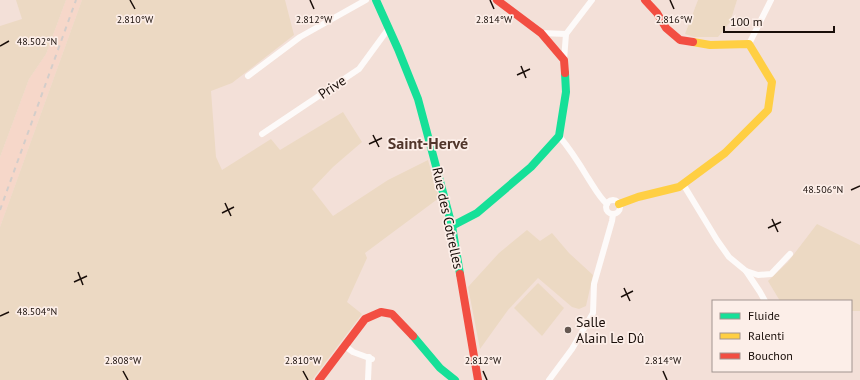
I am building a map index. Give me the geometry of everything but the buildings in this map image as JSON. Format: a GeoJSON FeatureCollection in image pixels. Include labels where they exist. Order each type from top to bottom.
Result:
{"type":"FeatureCollection","features":[{"type":"Feature","properties":{"kind":"street"},"geometry":{"type":"LineString","coordinates":[[248,76],[300,37],[366,0]]}},
{"type":"Feature","properties":{"kind":"street","name":"Rue des Cotrelles"},"geometry":{"type":"LineString","coordinates":[[376,0],[418,99],[439,175],[452,226],[479,378]]}},
{"type":"Feature","properties":{"kind":"street"},"geometry":{"type":"LineString","coordinates":[[497,0],[541,33],[564,60]]}},
{"type":"Feature","properties":{"kind":"street"},"geometry":{"type":"LineString","coordinates":[[452,226],[477,213],[531,167],[559,136],[566,92],[564,60],[566,34],[592,0]]}},
{"type":"Feature","properties":{"kind":"street"},"geometry":{"type":"LineString","coordinates":[[645,0],[658,14],[666,28],[680,40],[710,45],[749,44]]}},
{"type":"Feature","properties":{"kind":"street"},"geometry":{"type":"LineString","coordinates":[[749,44],[771,0]]}},
{"type":"Feature","properties":{"kind":"street","name":"Prive"},"geometry":{"type":"LineString","coordinates":[[262,134],[358,69],[389,28]]}},
{"type":"Feature","properties":{"kind":"street"},"geometry":{"type":"LineString","coordinates":[[541,33],[566,34]]}},
{"type":"Feature","properties":{"kind":"street"},"geometry":{"type":"LineString","coordinates":[[607,204],[613,201],[619,204],[638,197],[679,187],[725,153],[768,110],[772,82],[749,44]]}},
{"type":"Feature","properties":{"kind":"street"},"geometry":{"type":"LineString","coordinates":[[559,136],[568,146],[596,191],[607,204],[608,211],[613,214]]}},
{"type":"Feature","properties":{"kind":"street"},"geometry":{"type":"LineString","coordinates":[[683,184],[717,240],[729,257],[746,271],[764,300]]}},
{"type":"Feature","properties":{"kind":"street"},"geometry":{"type":"LineString","coordinates":[[613,214],[619,211],[619,204]]}},
{"type":"Feature","properties":{"kind":"street"},"geometry":{"type":"LineString","coordinates":[[549,380],[572,349],[593,313],[594,284],[613,214]]}},
{"type":"Feature","properties":{"kind":"street"},"geometry":{"type":"LineString","coordinates":[[746,271],[758,275],[771,274],[790,254]]}},
{"type":"Feature","properties":{"kind":"street"},"geometry":{"type":"LineString","coordinates":[[319,380],[365,318],[381,312],[392,314],[440,368],[453,379]]}},
{"type":"Feature","properties":{"kind":"street"},"geometry":{"type":"LineString","coordinates":[[345,346],[353,352],[370,358],[368,380]]}},
{"type":"Feature","properties":{"kind":"shaded area"},"geometry":{"type":"Polygon","coordinates":[[[16,0],[66,0],[46,54],[29,79],[0,157],[0,26],[22,19],[16,0]]]}},
{"type":"Feature","properties":{"kind":"shaded area"},"geometry":{"type":"Polygon","coordinates":[[[66,0],[82,0],[0,227],[0,157],[29,79],[46,54],[66,0]]]}},
{"type":"Feature","properties":{"kind":"shaded area"},"geometry":{"type":"Polygon","coordinates":[[[82,0],[285,0],[294,35],[232,83],[211,91],[216,157],[222,170],[271,139],[280,150],[343,112],[362,142],[333,167],[312,189],[333,216],[388,180],[428,160],[439,198],[365,253],[367,258],[347,302],[362,314],[312,380],[0,380],[0,227],[82,0]]]}},
{"type":"Feature","properties":{"kind":"shaded area"},"geometry":{"type":"Polygon","coordinates":[[[698,0],[737,0],[730,22],[718,37],[694,37],[685,34],[698,0]]]}},
{"type":"Feature","properties":{"kind":"shaded area"},"geometry":{"type":"Polygon","coordinates":[[[817,224],[860,245],[860,311],[852,311],[852,300],[779,300],[768,281],[788,262],[817,224]]]}},
{"type":"Feature","properties":{"kind":"shaded area"},"geometry":{"type":"Polygon","coordinates":[[[527,230],[540,241],[552,233],[569,253],[593,275],[586,306],[579,309],[572,307],[538,278],[508,310],[480,349],[468,287],[499,253],[527,230]]]}},
{"type":"Feature","properties":{"kind":"shaded area"},"geometry":{"type":"Polygon","coordinates":[[[538,283],[564,308],[542,336],[514,308],[538,283]]]}},
{"type":"Feature","properties":{"kind":"railway"},"geometry":{"type":"LineString","coordinates":[[0,210],[76,0]]}},
{"type":"Feature","properties":{"kind":"traffic: fast"},"geometry":{"type":"LineString","coordinates":[[376,0],[418,99],[452,226],[460,274]]}},
{"type":"Feature","properties":{"kind":"traffic: fast"},"geometry":{"type":"LineString","coordinates":[[452,226],[477,213],[531,167],[559,136],[566,92],[565,73]]}},
{"type":"Feature","properties":{"kind":"traffic: fast"},"geometry":{"type":"LineString","coordinates":[[413,336],[440,368],[455,380]]}},
{"type":"Feature","properties":{"kind":"traffic: slow"},"geometry":{"type":"LineString","coordinates":[[619,204],[638,197],[679,187],[725,153],[768,110],[772,82],[749,44],[710,45],[693,42]]}},
{"type":"Feature","properties":{"kind":"traffic: jam"},"geometry":{"type":"LineString","coordinates":[[497,0],[541,33],[564,60],[565,73]]}},
{"type":"Feature","properties":{"kind":"traffic: jam"},"geometry":{"type":"LineString","coordinates":[[645,0],[657,13],[666,28],[680,40],[693,42]]}},
{"type":"Feature","properties":{"kind":"traffic: jam"},"geometry":{"type":"LineString","coordinates":[[460,274],[478,380]]}},
{"type":"Feature","properties":{"kind":"traffic: jam"},"geometry":{"type":"LineString","coordinates":[[319,380],[365,319],[381,312],[392,314],[413,336]]}},
{"type":"Feature","properties":{"kind":"place","name":"Salle Alain Le Dû"},"geometry":{"type":"Point","coordinates":[568,330]}},
{"type":"Feature","properties":{"kind":"district","name":"Saint-Hervé"},"geometry":{"type":"Point","coordinates":[428,143]}}]}
